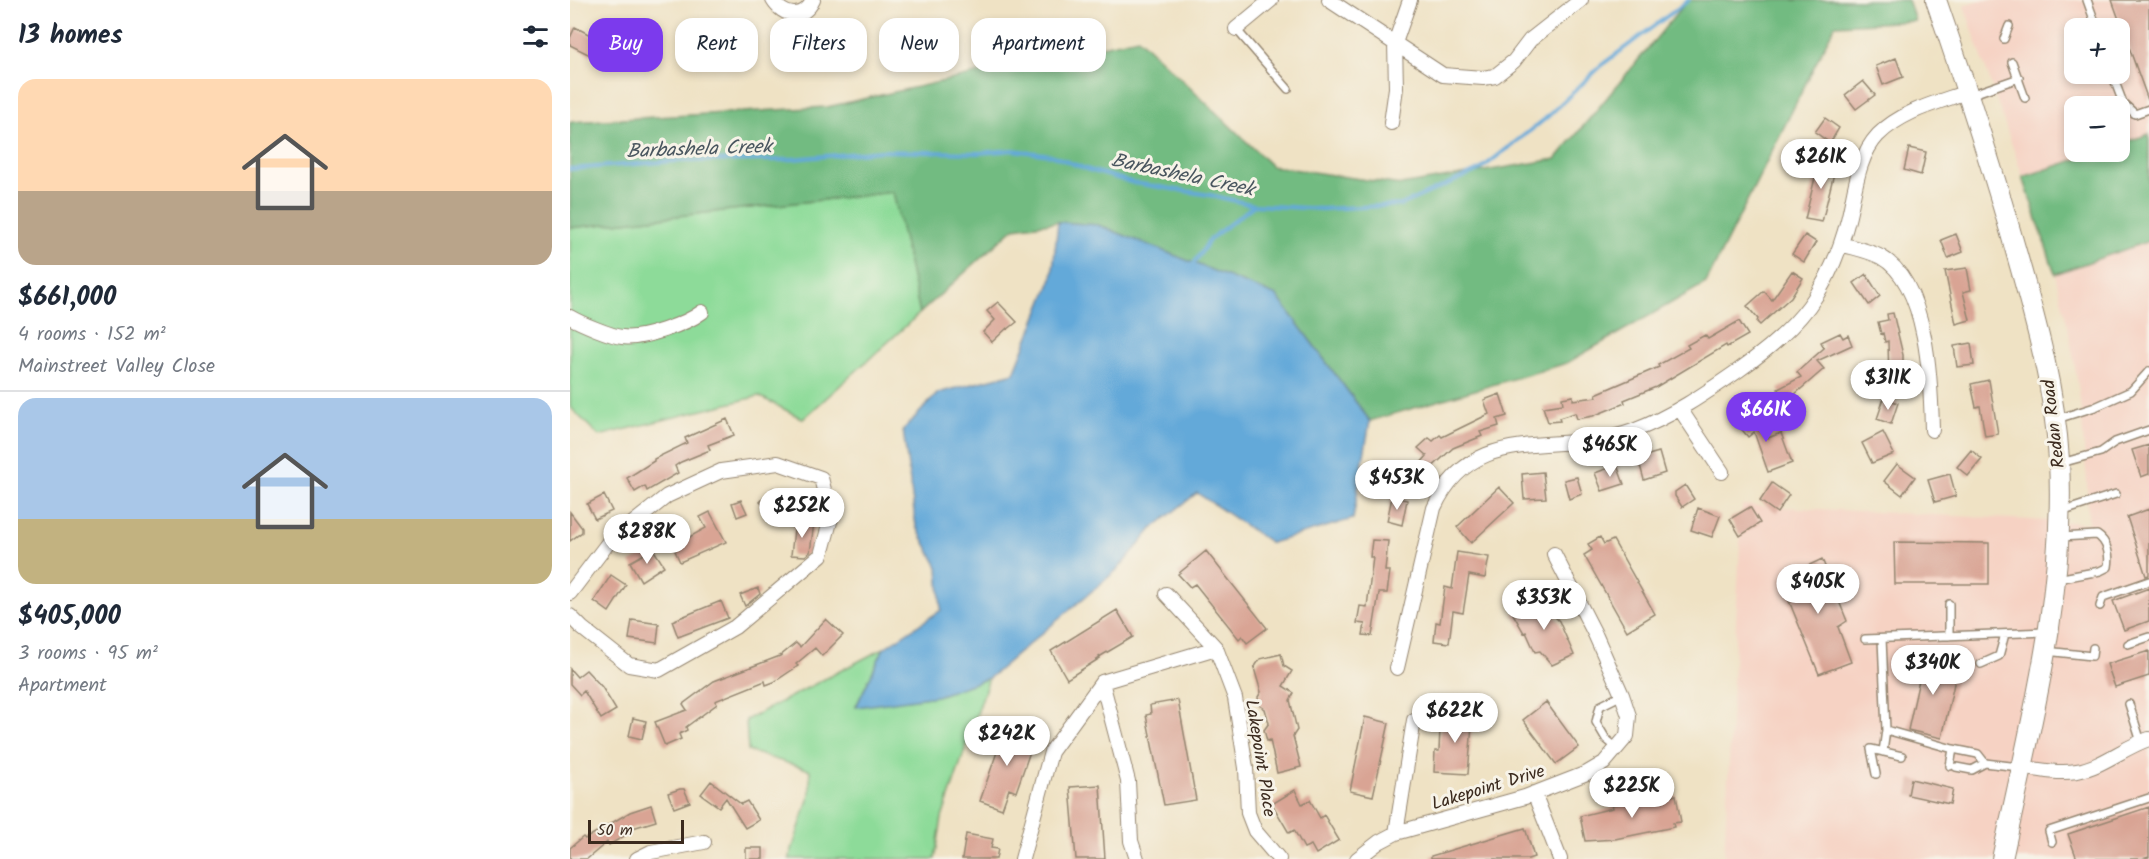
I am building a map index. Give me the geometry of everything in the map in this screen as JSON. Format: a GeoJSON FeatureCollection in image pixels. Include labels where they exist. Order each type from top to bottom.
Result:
{"type":"FeatureCollection","features":[{"type":"Feature","properties":{"kind":"main road","name":"Redan Road"},"geometry":{"type":"LineString","coordinates":[[1935,0],[2005,212],[2042,340],[2059,464],[2059,513],[2046,642],[2002,859]]}},
{"type":"Feature","properties":{"kind":"street"},"geometry":{"type":"LineString","coordinates":[[773,0],[778,9],[787,14],[795,14],[810,6],[813,0]]}},
{"type":"Feature","properties":{"kind":"street"},"geometry":{"type":"LineString","coordinates":[[1236,29],[1271,0]]}},
{"type":"Feature","properties":{"kind":"street"},"geometry":{"type":"LineString","coordinates":[[1329,0],[1443,75],[1483,78],[1495,75],[1514,61],[1530,40],[1581,0]]}},
{"type":"Feature","properties":{"kind":"street"},"geometry":{"type":"LineString","coordinates":[[1390,123],[1396,88],[1395,44],[1410,0]]}},
{"type":"Feature","properties":{"kind":"street"},"geometry":{"type":"LineString","coordinates":[[1397,668],[1434,508],[1443,489],[1461,469],[1480,457],[1520,445],[1611,438],[1633,431],[1680,409],[1740,369],[1771,346],[1797,322],[1815,299],[1829,275],[1842,244],[1858,176],[1865,156],[1876,137],[1907,114],[1967,94]]}},
{"type":"Feature","properties":{"kind":"street"},"geometry":{"type":"LineString","coordinates":[[1842,244],[1882,257],[1901,275],[1912,295],[1926,349],[1931,385],[1932,430]]}},
{"type":"Feature","properties":{"kind":"street"},"geometry":{"type":"LineString","coordinates":[[570,317],[622,337],[641,336],[693,319],[702,312]]}},
{"type":"Feature","properties":{"kind":"street"},"geometry":{"type":"LineString","coordinates":[[1680,409],[1722,472]]}},
{"type":"Feature","properties":{"kind":"street"},"geometry":{"type":"LineString","coordinates":[[570,593],[608,543],[667,496],[721,471],[778,463],[821,478],[831,518],[821,555],[735,627],[659,670],[629,665],[570,616]]}},
{"type":"Feature","properties":{"kind":"street","name":"Lakepoint Drive"},"geometry":{"type":"LineString","coordinates":[[1358,859],[1379,842],[1396,833],[1534,793],[1587,773],[1604,763],[1628,735],[1629,716],[1622,695],[1595,634],[1554,554]]}},
{"type":"Feature","properties":{"kind":"street"},"geometry":{"type":"LineString","coordinates":[[1022,859],[1051,753],[1102,682],[1216,648],[1166,594]]}},
{"type":"Feature","properties":{"kind":"street","name":"Lakepoint Place"},"geometry":{"type":"LineString","coordinates":[[1216,648],[1235,698],[1246,768],[1248,813],[1255,831],[1279,859]]}},
{"type":"Feature","properties":{"kind":"street"},"geometry":{"type":"LineString","coordinates":[[1102,682],[1128,781],[1131,841],[1137,859]]}},
{"type":"Feature","properties":{"kind":"street","name":"Lakepoint Drive"},"geometry":{"type":"LineString","coordinates":[[1396,833],[1414,720]]}},
{"type":"Feature","properties":{"kind":"street"},"geometry":{"type":"LineString","coordinates":[[2021,767],[2044,771],[2077,771],[2094,766],[2145,740]]}},
{"type":"Feature","properties":{"kind":"street"},"geometry":{"type":"LineString","coordinates":[[1534,793],[1560,859]]}},
{"type":"Feature","properties":{"kind":"street"},"geometry":{"type":"LineString","coordinates":[[637,859],[651,852],[704,842]]}},
{"type":"Feature","properties":{"kind":"lane"},"geometry":{"type":"LineString","coordinates":[[2087,0],[2093,18]]}},
{"type":"Feature","properties":{"kind":"lane"},"geometry":{"type":"LineString","coordinates":[[2004,39],[2009,26]]}},
{"type":"Feature","properties":{"kind":"lane"},"geometry":{"type":"LineString","coordinates":[[1236,29],[1288,89]]}},
{"type":"Feature","properties":{"kind":"lane"},"geometry":{"type":"LineString","coordinates":[[2013,62],[2025,98]]}},
{"type":"Feature","properties":{"kind":"lane"},"geometry":{"type":"LineString","coordinates":[[1967,94],[2019,78]]}},
{"type":"Feature","properties":{"kind":"lane"},"geometry":{"type":"LineString","coordinates":[[2115,84],[2122,103],[2135,114],[2149,109]]}},
{"type":"Feature","properties":{"kind":"lane"},"geometry":{"type":"LineString","coordinates":[[2054,420],[2095,407],[2131,391],[2149,371]]}},
{"type":"Feature","properties":{"kind":"lane"},"geometry":{"type":"LineString","coordinates":[[2059,464],[2101,452],[2115,442],[2149,430]]}},
{"type":"Feature","properties":{"kind":"lane"},"geometry":{"type":"LineString","coordinates":[[2059,513],[2116,494]]}},
{"type":"Feature","properties":{"kind":"lane"},"geometry":{"type":"LineString","coordinates":[[2054,579],[2100,571],[2108,567],[2110,557],[2103,538],[2097,536],[2057,537]]}},
{"type":"Feature","properties":{"kind":"lane"},"geometry":{"type":"LineString","coordinates":[[2100,606],[2103,597],[2149,581]]}},
{"type":"Feature","properties":{"kind":"lane"},"geometry":{"type":"LineString","coordinates":[[1949,604],[1949,636]]}},
{"type":"Feature","properties":{"kind":"lane"},"geometry":{"type":"LineString","coordinates":[[1981,664],[1998,656],[2005,634]]}},
{"type":"Feature","properties":{"kind":"lane"},"geometry":{"type":"LineString","coordinates":[[1865,639],[2005,634],[2046,642],[2092,656],[2093,648]]}},
{"type":"Feature","properties":{"kind":"lane"},"geometry":{"type":"LineString","coordinates":[[2128,644],[2149,637]]}},
{"type":"Feature","properties":{"kind":"lane"},"geometry":{"type":"LineString","coordinates":[[1882,639],[1886,730],[1883,752]]}},
{"type":"Feature","properties":{"kind":"lane"},"geometry":{"type":"LineString","coordinates":[[1617,748],[1606,739],[1596,722],[1600,706],[1622,695]]}},
{"type":"Feature","properties":{"kind":"lane"},"geometry":{"type":"LineString","coordinates":[[2129,704],[2145,740]]}},
{"type":"Feature","properties":{"kind":"lane"},"geometry":{"type":"LineString","coordinates":[[1886,730],[1978,754],[1985,763]]}},
{"type":"Feature","properties":{"kind":"lane"},"geometry":{"type":"LineString","coordinates":[[1876,774],[1871,749],[1902,756]]}},
{"type":"Feature","properties":{"kind":"lane"},"geometry":{"type":"LineString","coordinates":[[1953,749],[1953,766],[1971,774],[1985,763],[2021,767]]}},
{"type":"Feature","properties":{"kind":"lane"},"geometry":{"type":"LineString","coordinates":[[2052,842],[2049,831],[2149,798]]}},
{"type":"Feature","properties":{"kind":"shaded area"},"geometry":{"type":"Polygon","coordinates":[[[1980,0],[2149,0],[2149,134],[2130,141],[2130,96],[2064,96],[2064,162],[2069,162],[2023,177],[1964,5],[1980,0]]]}},
{"type":"Feature","properties":{"kind":"shaded area"},"geometry":{"type":"Polygon","coordinates":[[[2149,241],[2149,859],[1724,859],[1742,505],[2088,523],[2087,481],[2079,391],[2068,327],[2055,274],[2149,241]]]}},
{"type":"Feature","properties":{"kind":"green space"},"geometry":{"type":"Polygon","coordinates":[[[1688,0],[1908,0],[1915,21],[1835,25],[1706,283],[1567,363],[1370,421],[1277,296],[1098,225],[1058,222],[1014,228],[920,313],[893,192],[570,228],[570,122],[827,107],[985,72],[1106,72],[1106,45],[1138,38],[1272,166],[1401,185],[1556,159],[1688,0]]]}},
{"type":"Feature","properties":{"kind":"green space"},"geometry":{"type":"Polygon","coordinates":[[[2149,134],[2149,241],[2055,274],[2023,177],[2069,162],[2130,162],[2130,141],[2149,134]]]}},
{"type":"Feature","properties":{"kind":"green space"},"geometry":{"type":"Polygon","coordinates":[[[894,192],[920,313],[803,419],[759,396],[599,436],[570,407],[570,228],[894,192]]]}},
{"type":"Feature","properties":{"kind":"green space"},"geometry":{"type":"Polygon","coordinates":[[[884,648],[856,706],[937,696],[989,678],[942,818],[935,859],[789,859],[810,794],[810,770],[748,751],[746,720],[884,648]]]}},
{"type":"Feature","properties":{"kind":"water"},"geometry":{"type":"Polygon","coordinates":[[[1058,222],[1098,225],[1277,296],[1370,421],[1353,519],[1271,543],[1197,493],[1153,528],[1118,569],[989,678],[937,696],[856,707],[884,648],[941,610],[938,567],[916,526],[903,430],[938,393],[1014,373],[1052,278],[1058,222]]]}},
{"type":"Feature","properties":{"kind":"building"},"geometry":{"type":"Polygon","coordinates":[[[2112,0],[2149,0],[2149,100],[2130,50],[2130,18],[2118,18],[2112,0]]]}},
{"type":"Feature","properties":{"kind":"building"},"geometry":{"type":"Polygon","coordinates":[[[575,27],[588,34],[588,54],[570,45],[570,38],[575,27]]]}},
{"type":"Feature","properties":{"kind":"building"},"geometry":{"type":"Polygon","coordinates":[[[1896,58],[1903,77],[1883,85],[1876,66],[1896,58]]]}},
{"type":"Feature","properties":{"kind":"building"},"geometry":{"type":"Polygon","coordinates":[[[1863,81],[1875,95],[1856,109],[1845,95],[1863,81]]]}},
{"type":"Feature","properties":{"kind":"building"},"geometry":{"type":"Polygon","coordinates":[[[1825,118],[1839,128],[1830,143],[1815,132],[1825,118]]]}},
{"type":"Feature","properties":{"kind":"building"},"geometry":{"type":"Polygon","coordinates":[[[1909,148],[1926,152],[1921,175],[1904,170],[1909,148]]]}},
{"type":"Feature","properties":{"kind":"building"},"geometry":{"type":"Polygon","coordinates":[[[1820,157],[1837,161],[1822,222],[1805,219],[1820,157]]]}},
{"type":"Feature","properties":{"kind":"building"},"geometry":{"type":"Polygon","coordinates":[[[1956,234],[1963,252],[1948,258],[1941,240],[1956,234]]]}},
{"type":"Feature","properties":{"kind":"building"},"geometry":{"type":"Polygon","coordinates":[[[1805,235],[1816,242],[1804,262],[1792,254],[1805,235]]]}},
{"type":"Feature","properties":{"kind":"building"},"geometry":{"type":"Polygon","coordinates":[[[1967,268],[1971,290],[1963,292],[1970,320],[1956,324],[1945,271],[1967,268]]]}},
{"type":"Feature","properties":{"kind":"building"},"geometry":{"type":"Polygon","coordinates":[[[1792,271],[1803,278],[1791,297],[1760,325],[1747,306],[1764,291],[1772,300],[1792,271]]]}},
{"type":"Feature","properties":{"kind":"building"},"geometry":{"type":"Polygon","coordinates":[[[1866,274],[1880,296],[1869,305],[1854,283],[1866,274]]]}},
{"type":"Feature","properties":{"kind":"building"},"geometry":{"type":"Polygon","coordinates":[[[998,302],[1017,322],[992,342],[983,332],[995,320],[987,311],[998,302]]]}},
{"type":"Feature","properties":{"kind":"building"},"geometry":{"type":"Polygon","coordinates":[[[1893,313],[1903,355],[1903,383],[1889,382],[1888,341],[1885,342],[1878,322],[1888,320],[1887,314],[1893,313]]]}},
{"type":"Feature","properties":{"kind":"building"},"geometry":{"type":"Polygon","coordinates":[[[1739,321],[1748,335],[1727,347],[1726,345],[1656,387],[1593,416],[1577,419],[1575,413],[1559,418],[1560,421],[1548,422],[1543,407],[1563,404],[1562,398],[1573,396],[1573,400],[1597,397],[1596,394],[1659,367],[1658,365],[1689,348],[1687,345],[1705,335],[1708,339],[1739,321]]]}},
{"type":"Feature","properties":{"kind":"building"},"geometry":{"type":"Polygon","coordinates":[[[1840,333],[1843,338],[1848,335],[1852,345],[1817,361],[1824,369],[1794,395],[1795,397],[1785,402],[1778,389],[1801,377],[1797,372],[1824,348],[1821,342],[1840,333]]]}},
{"type":"Feature","properties":{"kind":"building"},"geometry":{"type":"Polygon","coordinates":[[[1971,343],[1974,365],[1957,367],[1954,346],[1971,343]]]}},
{"type":"Feature","properties":{"kind":"building"},"geometry":{"type":"Polygon","coordinates":[[[1989,380],[1998,434],[1985,436],[1980,406],[1976,407],[1971,384],[1989,380]]]}},
{"type":"Feature","properties":{"kind":"building"},"geometry":{"type":"Polygon","coordinates":[[[1500,394],[1507,416],[1497,419],[1499,426],[1480,432],[1482,436],[1453,448],[1427,472],[1431,475],[1416,493],[1403,483],[1427,456],[1418,448],[1429,438],[1433,441],[1440,435],[1442,437],[1489,414],[1484,400],[1500,394]]]}},
{"type":"Feature","properties":{"kind":"building"},"geometry":{"type":"Polygon","coordinates":[[[1884,398],[1898,403],[1891,424],[1877,419],[1884,398]]]}},
{"type":"Feature","properties":{"kind":"building"},"geometry":{"type":"Polygon","coordinates":[[[1746,410],[1768,438],[1781,433],[1792,463],[1768,472],[1754,432],[1748,437],[1734,420],[1746,410]]]}},
{"type":"Feature","properties":{"kind":"building"},"geometry":{"type":"Polygon","coordinates":[[[727,419],[734,435],[708,445],[710,450],[681,462],[675,466],[678,473],[647,491],[645,486],[635,492],[627,478],[654,459],[687,443],[685,438],[727,419]]]}},
{"type":"Feature","properties":{"kind":"building"},"geometry":{"type":"Polygon","coordinates":[[[1883,432],[1894,454],[1872,463],[1862,443],[1883,432]]]}},
{"type":"Feature","properties":{"kind":"building"},"geometry":{"type":"Polygon","coordinates":[[[2149,445],[2149,474],[2141,477],[2132,450],[2149,445]]]}},
{"type":"Feature","properties":{"kind":"building"},"geometry":{"type":"Polygon","coordinates":[[[1971,450],[1982,459],[1968,476],[1957,467],[1971,450]]]}},
{"type":"Feature","properties":{"kind":"building"},"geometry":{"type":"Polygon","coordinates":[[[1659,452],[1665,473],[1644,480],[1638,458],[1659,452]]]}},
{"type":"Feature","properties":{"kind":"building"},"geometry":{"type":"Polygon","coordinates":[[[1897,464],[1915,477],[1902,495],[1884,481],[1897,464]]]}},
{"type":"Feature","properties":{"kind":"building"},"geometry":{"type":"Polygon","coordinates":[[[1617,465],[1624,484],[1602,491],[1595,473],[1617,465]]]}},
{"type":"Feature","properties":{"kind":"building"},"geometry":{"type":"Polygon","coordinates":[[[1543,472],[1546,498],[1524,499],[1522,474],[1543,472]]]}},
{"type":"Feature","properties":{"kind":"building"},"geometry":{"type":"Polygon","coordinates":[[[1950,474],[1956,496],[1935,502],[1928,480],[1950,474]]]}},
{"type":"Feature","properties":{"kind":"building"},"geometry":{"type":"Polygon","coordinates":[[[1577,477],[1582,494],[1569,499],[1564,480],[1577,477]]]}},
{"type":"Feature","properties":{"kind":"building"},"geometry":{"type":"Polygon","coordinates":[[[1772,483],[1789,495],[1777,513],[1760,501],[1772,483]]]}},
{"type":"Feature","properties":{"kind":"building"},"geometry":{"type":"Polygon","coordinates":[[[1685,485],[1694,499],[1682,507],[1675,492],[1685,485]]]}},
{"type":"Feature","properties":{"kind":"building"},"geometry":{"type":"Polygon","coordinates":[[[1499,487],[1514,503],[1471,543],[1457,527],[1499,487]]]}},
{"type":"Feature","properties":{"kind":"building"},"geometry":{"type":"Polygon","coordinates":[[[773,488],[792,506],[780,520],[760,502],[773,488]]]}},
{"type":"Feature","properties":{"kind":"building"},"geometry":{"type":"Polygon","coordinates":[[[604,495],[612,511],[595,519],[587,504],[604,495]]]}},
{"type":"Feature","properties":{"kind":"building"},"geometry":{"type":"Polygon","coordinates":[[[1392,497],[1407,500],[1402,525],[1387,521],[1392,497]]]}},
{"type":"Feature","properties":{"kind":"building"},"geometry":{"type":"Polygon","coordinates":[[[741,500],[747,513],[737,517],[732,503],[741,500]]]}},
{"type":"Feature","properties":{"kind":"building"},"geometry":{"type":"Polygon","coordinates":[[[1750,507],[1760,523],[1740,536],[1730,519],[1750,507]]]}},
{"type":"Feature","properties":{"kind":"building"},"geometry":{"type":"Polygon","coordinates":[[[1698,508],[1720,516],[1712,537],[1691,530],[1698,508]]]}},
{"type":"Feature","properties":{"kind":"building"},"geometry":{"type":"Polygon","coordinates":[[[2149,509],[2149,575],[2146,576],[2127,517],[2149,509]]]}},
{"type":"Feature","properties":{"kind":"building"},"geometry":{"type":"Polygon","coordinates":[[[570,512],[582,528],[582,532],[570,541],[570,512]]]}},
{"type":"Feature","properties":{"kind":"building"},"geometry":{"type":"Polygon","coordinates":[[[710,512],[726,542],[680,562],[669,537],[682,531],[686,539],[706,528],[700,517],[710,512]]]}},
{"type":"Feature","properties":{"kind":"building"},"geometry":{"type":"Polygon","coordinates":[[[795,522],[814,523],[810,552],[805,556],[791,555],[795,522]]]}},
{"type":"Feature","properties":{"kind":"building"},"geometry":{"type":"Polygon","coordinates":[[[1600,537],[1604,544],[1613,540],[1655,614],[1627,631],[1584,555],[1592,550],[1588,544],[1600,537]]]}},
{"type":"Feature","properties":{"kind":"building"},"geometry":{"type":"Polygon","coordinates":[[[1372,540],[1388,541],[1385,571],[1390,571],[1387,593],[1379,593],[1372,636],[1363,635],[1365,624],[1357,623],[1360,606],[1367,607],[1373,557],[1370,557],[1372,540]]]}},
{"type":"Feature","properties":{"kind":"building"},"geometry":{"type":"Polygon","coordinates":[[[1894,542],[1989,543],[1989,584],[1895,584],[1894,542]]]}},
{"type":"Feature","properties":{"kind":"building"},"geometry":{"type":"Polygon","coordinates":[[[653,549],[664,566],[641,581],[630,562],[653,549]]]}},
{"type":"Feature","properties":{"kind":"building"},"geometry":{"type":"Polygon","coordinates":[[[1206,551],[1267,628],[1247,643],[1242,636],[1239,639],[1195,584],[1190,587],[1178,574],[1206,551]]]}},
{"type":"Feature","properties":{"kind":"building"},"geometry":{"type":"Polygon","coordinates":[[[1457,552],[1489,557],[1485,578],[1469,575],[1463,613],[1453,611],[1449,643],[1434,641],[1436,622],[1440,623],[1445,587],[1452,589],[1457,552]]]}},
{"type":"Feature","properties":{"kind":"building"},"geometry":{"type":"Polygon","coordinates":[[[1822,559],[1847,621],[1838,627],[1851,662],[1819,674],[1780,579],[1822,559]]]}},
{"type":"Feature","properties":{"kind":"building"},"geometry":{"type":"Polygon","coordinates":[[[611,575],[626,585],[609,612],[594,601],[611,575]]]}},
{"type":"Feature","properties":{"kind":"building"},"geometry":{"type":"Polygon","coordinates":[[[758,588],[760,594],[745,606],[740,595],[758,588]]]}},
{"type":"Feature","properties":{"kind":"building"},"geometry":{"type":"Polygon","coordinates":[[[2149,588],[2149,621],[2124,630],[2113,601],[2149,588]]]}},
{"type":"Feature","properties":{"kind":"building"},"geometry":{"type":"Polygon","coordinates":[[[1535,596],[1559,621],[1574,655],[1552,665],[1540,651],[1535,652],[1526,632],[1524,633],[1513,614],[1535,596]]]}},
{"type":"Feature","properties":{"kind":"building"},"geometry":{"type":"Polygon","coordinates":[[[721,601],[728,618],[678,637],[672,621],[721,601]]]}},
{"type":"Feature","properties":{"kind":"building"},"geometry":{"type":"Polygon","coordinates":[[[1117,610],[1133,637],[1067,679],[1051,651],[1117,610]]]}},
{"type":"Feature","properties":{"kind":"building"},"geometry":{"type":"Polygon","coordinates":[[[826,619],[843,635],[822,656],[815,648],[796,664],[798,666],[774,682],[766,685],[765,681],[715,701],[717,704],[686,727],[687,730],[679,734],[681,739],[665,746],[655,722],[687,710],[683,704],[714,681],[780,656],[796,643],[800,647],[826,619]]]}},
{"type":"Feature","properties":{"kind":"building"},"geometry":{"type":"Polygon","coordinates":[[[632,620],[659,624],[657,643],[629,639],[632,620]]]}},
{"type":"Feature","properties":{"kind":"building"},"geometry":{"type":"Polygon","coordinates":[[[2149,651],[2149,676],[2115,687],[2107,664],[2149,651]]]}},
{"type":"Feature","properties":{"kind":"building"},"geometry":{"type":"Polygon","coordinates":[[[1925,653],[1959,661],[1942,738],[1908,730],[1925,653]]]}},
{"type":"Feature","properties":{"kind":"building"},"geometry":{"type":"Polygon","coordinates":[[[1281,654],[1284,666],[1292,671],[1283,686],[1294,693],[1290,700],[1297,730],[1293,736],[1301,767],[1277,773],[1270,740],[1267,741],[1264,730],[1269,723],[1265,709],[1259,705],[1258,697],[1261,692],[1254,668],[1260,659],[1281,654]]]}},
{"type":"Feature","properties":{"kind":"building"},"geometry":{"type":"Polygon","coordinates":[[[570,669],[577,677],[586,670],[602,687],[616,710],[601,719],[584,691],[580,695],[570,684],[570,669]]]}},
{"type":"Feature","properties":{"kind":"building"},"geometry":{"type":"Polygon","coordinates":[[[1178,700],[1196,800],[1164,805],[1146,715],[1151,714],[1150,705],[1178,700]]]}},
{"type":"Feature","properties":{"kind":"building"},"geometry":{"type":"Polygon","coordinates":[[[1546,702],[1579,747],[1556,764],[1523,720],[1546,702]]]}},
{"type":"Feature","properties":{"kind":"building"},"geometry":{"type":"Polygon","coordinates":[[[1444,712],[1473,713],[1468,774],[1434,772],[1435,751],[1439,751],[1440,728],[1444,727],[1444,712]]]}},
{"type":"Feature","properties":{"kind":"building"},"geometry":{"type":"Polygon","coordinates":[[[1365,717],[1389,723],[1373,796],[1350,791],[1365,717]]]}},
{"type":"Feature","properties":{"kind":"building"},"geometry":{"type":"Polygon","coordinates":[[[633,718],[646,721],[642,739],[629,736],[633,718]]]}},
{"type":"Feature","properties":{"kind":"building"},"geometry":{"type":"Polygon","coordinates":[[[1006,726],[1035,737],[1016,792],[1009,789],[1002,809],[980,801],[1006,726]]]}},
{"type":"Feature","properties":{"kind":"building"},"geometry":{"type":"Polygon","coordinates":[[[1911,779],[1953,789],[1950,804],[1908,795],[1911,779]]]}},
{"type":"Feature","properties":{"kind":"building"},"geometry":{"type":"Polygon","coordinates":[[[711,781],[741,804],[747,801],[759,820],[745,828],[726,798],[719,807],[701,794],[711,781]]]}},
{"type":"Feature","properties":{"kind":"building"},"geometry":{"type":"Polygon","coordinates":[[[1100,785],[1105,859],[1076,859],[1070,787],[1100,785]]]}},
{"type":"Feature","properties":{"kind":"building"},"geometry":{"type":"Polygon","coordinates":[[[684,789],[690,802],[674,808],[668,793],[684,789]]]}},
{"type":"Feature","properties":{"kind":"building"},"geometry":{"type":"Polygon","coordinates":[[[1295,790],[1302,804],[1310,800],[1320,818],[1324,815],[1339,840],[1316,854],[1311,845],[1304,848],[1294,830],[1289,833],[1272,804],[1295,790]]]}},
{"type":"Feature","properties":{"kind":"building"},"geometry":{"type":"Polygon","coordinates":[[[1667,794],[1668,797],[1676,795],[1681,822],[1673,823],[1674,827],[1615,839],[1585,841],[1580,816],[1613,808],[1612,805],[1667,794]]]}},
{"type":"Feature","properties":{"kind":"building"},"geometry":{"type":"Polygon","coordinates":[[[651,805],[656,821],[626,830],[628,834],[609,845],[607,842],[587,859],[570,859],[570,848],[583,837],[585,839],[630,812],[651,805]]]}},
{"type":"Feature","properties":{"kind":"building"},"geometry":{"type":"Polygon","coordinates":[[[2149,807],[2149,857],[2142,859],[2077,859],[2068,834],[2149,807]]]}},
{"type":"Feature","properties":{"kind":"building"},"geometry":{"type":"Polygon","coordinates":[[[1525,828],[1534,857],[1528,859],[1431,859],[1431,856],[1525,828]]]}},
{"type":"Feature","properties":{"kind":"building"},"geometry":{"type":"Polygon","coordinates":[[[966,834],[993,839],[991,848],[998,849],[996,859],[962,859],[966,834]]]}},
{"type":"Feature","properties":{"kind":"building"},"geometry":{"type":"Polygon","coordinates":[[[746,848],[763,848],[763,859],[746,859],[746,848]]]}},
{"type":"Feature","properties":{"kind":"waterway","name":"Barbashela Creek"},"geometry":{"type":"LineString","coordinates":[[570,169],[675,161],[782,160],[881,151],[978,153],[1013,150],[1051,155],[1086,169],[1134,183],[1210,195],[1254,205],[1322,209],[1401,205],[1481,169],[1545,119],[1603,64],[1689,0]]}},
{"type":"Feature","properties":{"kind":"waterway"},"geometry":{"type":"LineString","coordinates":[[1193,265],[1210,239],[1253,206]]}}]}
